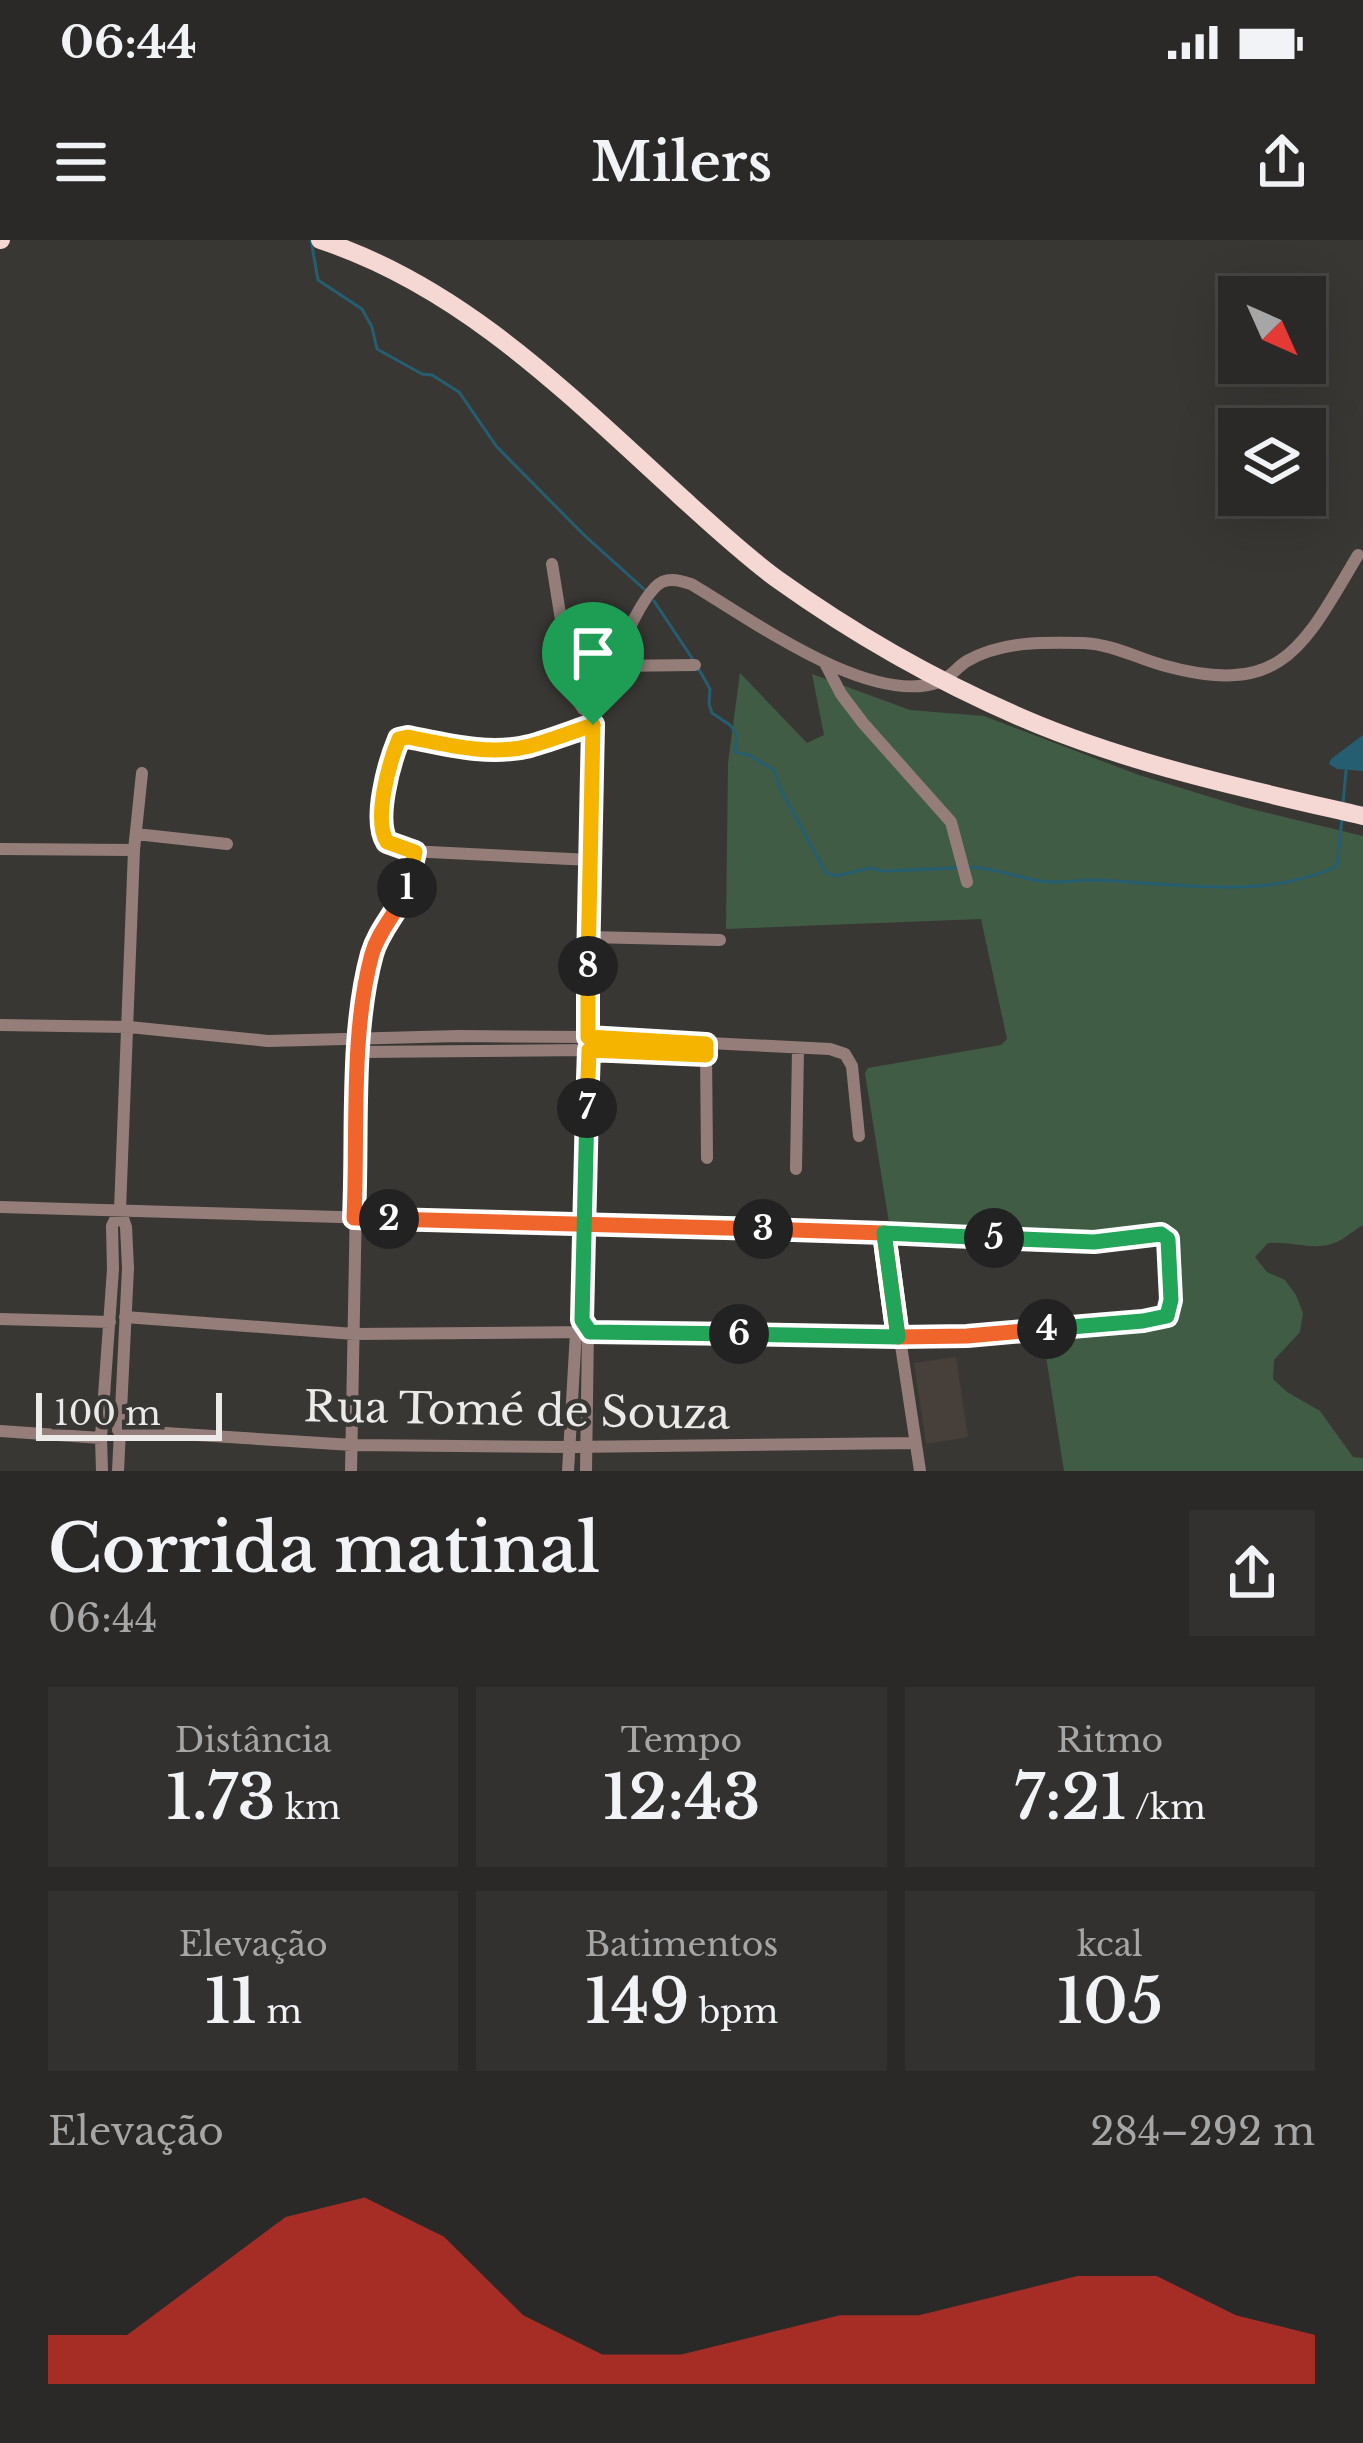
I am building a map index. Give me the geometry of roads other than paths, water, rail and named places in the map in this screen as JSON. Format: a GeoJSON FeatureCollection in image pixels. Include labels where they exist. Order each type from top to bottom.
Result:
{"type":"FeatureCollection","features":[{"type":"Feature","properties":{"kind":"highway"},"geometry":{"type":"LineString","coordinates":[[320,240],[435,292],[482,324],[548,376],[760,566],[831,615],[944,681],[1041,725],[1127,755],[1363,816]]}},
{"type":"Feature","properties":{"kind":"street"},"geometry":{"type":"LineString","coordinates":[[586,1471],[584,1223],[594,720],[611,666],[655,588],[671,580],[691,584],[825,663],[884,684],[905,687],[944,681],[958,666],[986,652],[1028,644],[1105,646],[1186,671],[1222,674],[1267,669],[1287,658],[1308,637],[1358,555]]}},
{"type":"Feature","properties":{"kind":"street"},"geometry":{"type":"LineString","coordinates":[[552,564],[573,694],[594,720]]}},
{"type":"Feature","properties":{"kind":"street"},"geometry":{"type":"LineString","coordinates":[[825,663],[832,681],[863,723],[952,822],[967,882]]}},
{"type":"Feature","properties":{"kind":"street"},"geometry":{"type":"LineString","coordinates":[[611,666],[695,665]]}},
{"type":"Feature","properties":{"kind":"street"},"geometry":{"type":"LineString","coordinates":[[591,860],[415,852],[387,842],[380,827],[400,738],[509,749],[594,720]]}},
{"type":"Feature","properties":{"kind":"street"},"geometry":{"type":"LineString","coordinates":[[102,1471],[101,1438],[128,1268],[126,1227],[120,1210],[134,850],[142,773]]}},
{"type":"Feature","properties":{"kind":"street"},"geometry":{"type":"LineString","coordinates":[[136,834],[227,844]]}},
{"type":"Feature","properties":{"kind":"street"},"geometry":{"type":"LineString","coordinates":[[0,849],[134,850]]}},
{"type":"Feature","properties":{"kind":"street"},"geometry":{"type":"LineString","coordinates":[[351,1471],[359,1046],[372,953],[406,891],[415,852]]}},
{"type":"Feature","properties":{"kind":"street"},"geometry":{"type":"LineString","coordinates":[[588,937],[720,940]]}},
{"type":"Feature","properties":{"kind":"street"},"geometry":{"type":"LineString","coordinates":[[0,1025],[129,1027],[359,1046],[459,1036],[706,1050],[830,1049],[845,1054],[852,1066],[859,1136]]}},
{"type":"Feature","properties":{"kind":"street"},"geometry":{"type":"LineString","coordinates":[[796,1169],[798,1048]]}},
{"type":"Feature","properties":{"kind":"street"},"geometry":{"type":"LineString","coordinates":[[706,1050],[707,1158]]}},
{"type":"Feature","properties":{"kind":"street"},"geometry":{"type":"LineString","coordinates":[[0,1207],[1094,1242],[1161,1234],[1170,1246],[1167,1316],[967,1336],[583,1328],[354,1334],[117,1319],[0,1319]]}},
{"type":"Feature","properties":{"kind":"street"},"geometry":{"type":"LineString","coordinates":[[884,1233],[920,1471]]}},
{"type":"Feature","properties":{"kind":"street"},"geometry":{"type":"LineString","coordinates":[[117,1319],[118,1471]]}},
{"type":"Feature","properties":{"kind":"street"},"geometry":{"type":"LineString","coordinates":[[568,1471],[583,1328]]}},
{"type":"Feature","properties":{"kind":"street","name":"Rua Tomé de Souza"},"geometry":{"type":"LineString","coordinates":[[118,1430],[352,1445],[568,1448],[915,1443]]}},
{"type":"Feature","properties":{"kind":"street"},"geometry":{"type":"LineString","coordinates":[[0,1431],[101,1438]]}},
{"type":"Feature","properties":{"kind":"water"},"geometry":{"type":"Polygon","coordinates":[[[1363,735],[1363,771],[1329,764],[1331,759],[1363,735]]]}},
{"type":"Feature","properties":{"kind":"waterway"},"geometry":{"type":"LineString","coordinates":[[311,240],[318,280],[362,309],[377,349],[459,392],[497,447],[644,589]]}},
{"type":"Feature","properties":{"kind":"waterway"},"geometry":{"type":"LineString","coordinates":[[654,601],[692,658]]}},
{"type":"Feature","properties":{"kind":"waterway"},"geometry":{"type":"LineString","coordinates":[[697,666],[710,689],[712,713],[737,735],[735,752],[774,770],[826,873],[957,868]]}},
{"type":"Feature","properties":{"kind":"waterway"},"geometry":{"type":"LineString","coordinates":[[1343,803],[1346,771]]}},
{"type":"Feature","properties":{"kind":"waterway"},"geometry":{"type":"LineString","coordinates":[[967,867],[1047,882],[1249,887],[1309,877],[1337,866],[1342,819]]}}]}
